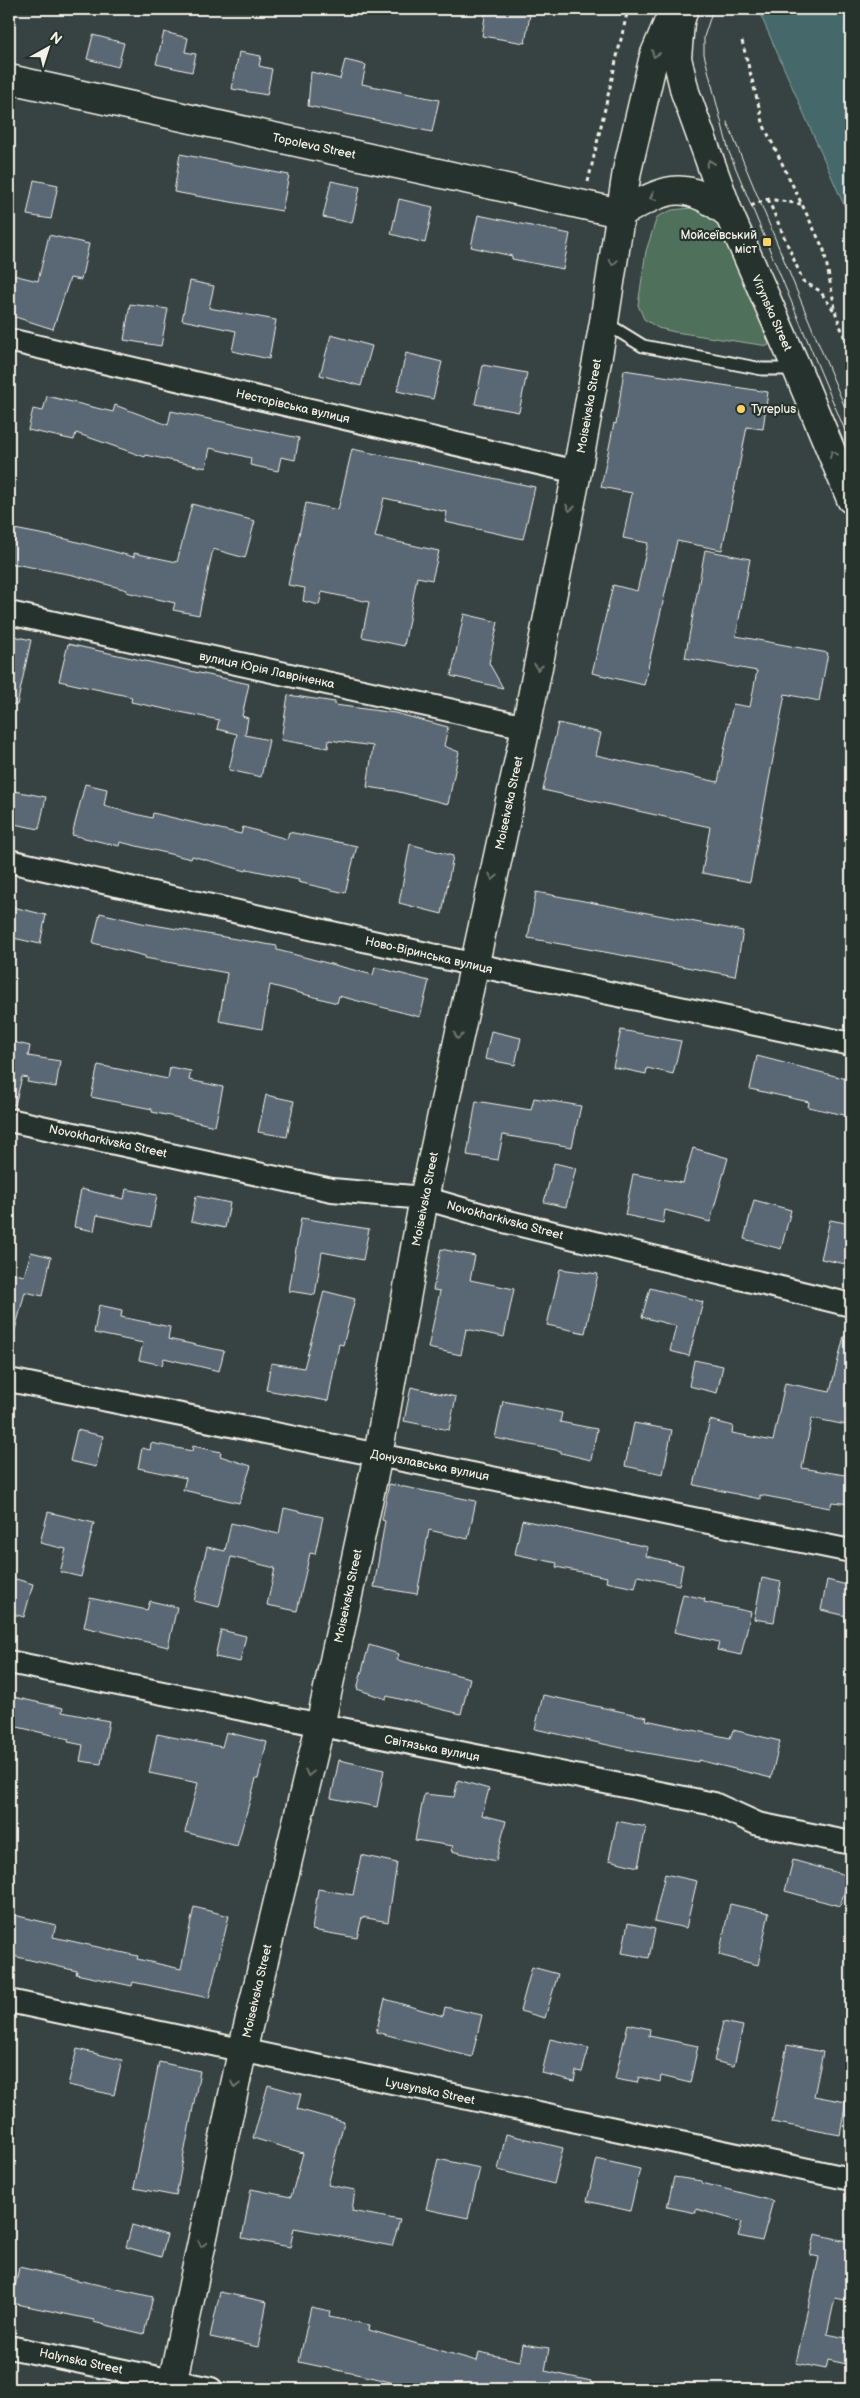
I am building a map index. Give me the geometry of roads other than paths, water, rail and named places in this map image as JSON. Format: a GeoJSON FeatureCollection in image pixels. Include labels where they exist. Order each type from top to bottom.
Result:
{"type":"FeatureCollection","features":[{"type":"Feature","properties":{"kind":"main road","name":"Moiseivska Street"},"geometry":{"type":"LineString","coordinates":[[172,2385],[242,2052],[320,1726],[378,1455],[424,1198],[526,727],[577,472],[604,322],[627,171],[654,56],[674,9]]}},
{"type":"Feature","properties":{"kind":"main road","name":"Virynska Street"},"geometry":{"type":"LineString","coordinates":[[684,9],[680,22],[676,58],[684,92],[740,210],[797,369],[851,499]]}},
{"type":"Feature","properties":{"kind":"main road","name":"Topoleva Street"},"geometry":{"type":"LineString","coordinates":[[9,80],[620,213]]}},
{"type":"Feature","properties":{"kind":"main road"},"geometry":{"type":"LineString","coordinates":[[620,213],[660,193],[681,190],[702,194],[740,210]]}},
{"type":"Feature","properties":{"kind":"street","name":"Несторівська вулиця"},"geometry":{"type":"LineString","coordinates":[[9,340],[577,472]]}},
{"type":"Feature","properties":{"kind":"street","name":"вулиця Юрія Лавріненка"},"geometry":{"type":"LineString","coordinates":[[9,613],[526,727]]}},
{"type":"Feature","properties":{"kind":"street","name":"Ново-Віринська вулиця"},"geometry":{"type":"LineString","coordinates":[[9,860],[474,964],[851,1044]]}},
{"type":"Feature","properties":{"kind":"street","name":"Novokharkivska Street"},"geometry":{"type":"LineString","coordinates":[[9,1120],[332,1190],[424,1198],[500,1220],[851,1305]]}},
{"type":"Feature","properties":{"kind":"street","name":"Донузлавська вулиця"},"geometry":{"type":"LineString","coordinates":[[9,1380],[851,1551]]}},
{"type":"Feature","properties":{"kind":"street","name":"Світязька вулиця"},"geometry":{"type":"LineString","coordinates":[[9,1662],[714,1804],[758,1824],[851,1842]]}},
{"type":"Feature","properties":{"kind":"street","name":"Lyusynska Street"},"geometry":{"type":"LineString","coordinates":[[9,2002],[851,2179]]}},
{"type":"Feature","properties":{"kind":"street","name":"Halynska Street"},"geometry":{"type":"LineString","coordinates":[[9,2347],[172,2385],[211,2389]]}},
{"type":"Feature","properties":{"kind":"lane"},"geometry":{"type":"LineString","coordinates":[[604,322],[643,346],[762,369],[797,369]]}},
{"type":"Feature","properties":{"kind":"water"},"geometry":{"type":"Polygon","coordinates":[[[758,9],[851,9],[851,221],[758,9]]]}},
{"type":"Feature","properties":{"kind":"tram line"},"geometry":{"type":"LineString","coordinates":[[713,9],[704,37],[704,54],[729,152],[851,445]]}},
{"type":"Feature","properties":{"kind":"tram line"},"geometry":{"type":"LineString","coordinates":[[727,122],[851,422]]}},
{"type":"Feature","properties":{"kind":"place","name":"Мойсеївський міст"},"geometry":{"type":"Point","coordinates":[767,242]}},
{"type":"Feature","properties":{"kind":"place","name":"Tyreplus"},"geometry":{"type":"Point","coordinates":[741,409]}}]}
